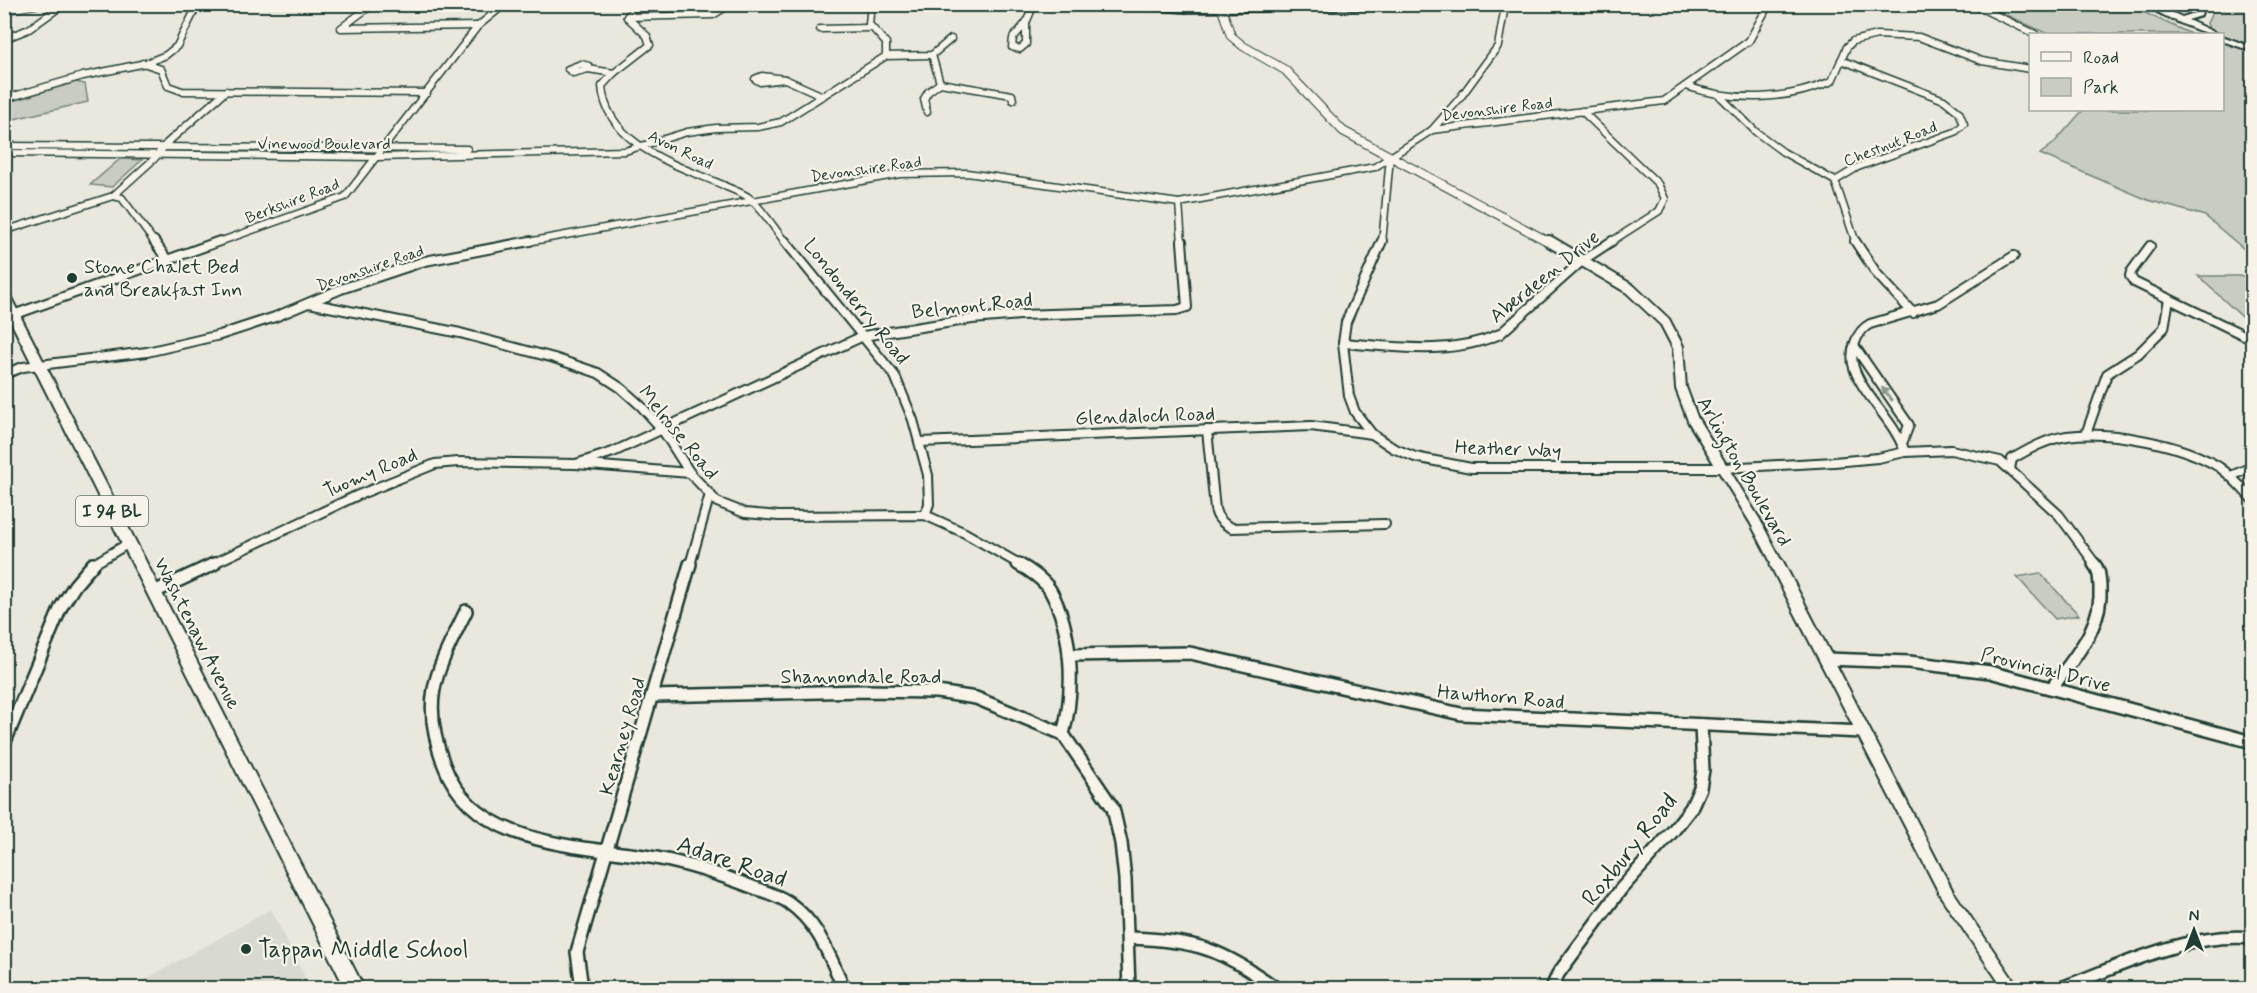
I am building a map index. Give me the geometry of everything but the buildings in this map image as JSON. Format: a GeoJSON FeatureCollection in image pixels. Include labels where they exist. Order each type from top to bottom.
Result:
{"type":"FeatureCollection","features":[{"type":"Feature","properties":{"kind":"main road"},"geometry":{"type":"LineString","coordinates":[[1091,4],[1169,10],[1582,4]]}},
{"type":"Feature","properties":{"kind":"main road"},"geometry":{"type":"LineString","coordinates":[[2147,4],[2212,33]]}},
{"type":"Feature","properties":{"kind":"main road"},"geometry":{"type":"LineString","coordinates":[[2179,20],[2198,14],[2201,4]]}},
{"type":"Feature","properties":{"kind":"main road"},"geometry":{"type":"LineString","coordinates":[[2224,38],[2253,49]]}},
{"type":"Feature","properties":{"kind":"main road","name":"Washtenaw Avenue"},"geometry":{"type":"LineString","coordinates":[[4,296],[355,988]]}},
{"type":"Feature","properties":{"kind":"street"},"geometry":{"type":"LineString","coordinates":[[4,10],[36,4]]}},
{"type":"Feature","properties":{"kind":"street"},"geometry":{"type":"LineString","coordinates":[[4,39],[29,29],[64,4]]}},
{"type":"Feature","properties":{"kind":"street"},"geometry":{"type":"LineString","coordinates":[[4,99],[95,72],[143,63],[160,57],[176,47],[198,4]]}},
{"type":"Feature","properties":{"kind":"street"},"geometry":{"type":"LineString","coordinates":[[373,4],[342,25],[343,28],[478,26]]}},
{"type":"Feature","properties":{"kind":"street","name":"Berkshire Road"},"geometry":{"type":"LineString","coordinates":[[14,315],[345,197],[478,26],[505,4]]}},
{"type":"Feature","properties":{"kind":"street"},"geometry":{"type":"LineString","coordinates":[[627,17],[636,4]]}},
{"type":"Feature","properties":{"kind":"street"},"geometry":{"type":"LineString","coordinates":[[627,17],[706,16],[720,12],[731,4]]}},
{"type":"Feature","properties":{"kind":"street"},"geometry":{"type":"LineString","coordinates":[[871,4],[866,15],[868,28],[887,44],[886,56],[932,55],[951,39]]}},
{"type":"Feature","properties":{"kind":"street"},"geometry":{"type":"LineString","coordinates":[[1026,23],[1034,4]]}},
{"type":"Feature","properties":{"kind":"street","name":"Devonshire Road"},"geometry":{"type":"LineString","coordinates":[[4,374],[22,367],[147,352],[220,335],[425,261],[854,181],[930,172],[967,173],[1179,203],[1375,167],[1432,130],[1664,101],[1749,40],[1769,4]]}},
{"type":"Feature","properties":{"kind":"street"},"geometry":{"type":"LineString","coordinates":[[1972,4],[2033,33]]}},
{"type":"Feature","properties":{"kind":"street"},"geometry":{"type":"LineString","coordinates":[[1432,130],[1460,98],[1498,46],[1505,6]]}},
{"type":"Feature","properties":{"kind":"street","name":"Arlington Boulevard"},"geometry":{"type":"LineString","coordinates":[[1222,9],[1228,33],[1287,72],[1335,124],[1390,157],[1583,260],[1630,290],[1665,322],[1678,347],[1679,376],[1685,404],[1755,521],[1947,894],[2011,988]]}},
{"type":"Feature","properties":{"kind":"street"},"geometry":{"type":"LineString","coordinates":[[588,69],[614,73],[650,45],[646,33],[630,22],[627,17]]}},
{"type":"Feature","properties":{"kind":"street"},"geometry":{"type":"LineString","coordinates":[[820,29],[868,28]]}},
{"type":"Feature","properties":{"kind":"street"},"geometry":{"type":"LineString","coordinates":[[1686,86],[1719,95],[1774,96],[1808,92],[1832,81],[1847,47],[1853,41],[1877,34],[1896,34],[1930,40],[1989,63],[2029,69]]}},
{"type":"Feature","properties":{"kind":"street"},"geometry":{"type":"LineString","coordinates":[[932,55],[940,83]]}},
{"type":"Feature","properties":{"kind":"street","name":"Vinewood Boulevard"},"geometry":{"type":"LineString","coordinates":[[4,152],[377,157],[625,151],[697,130],[758,127],[781,122],[886,56]]}},
{"type":"Feature","properties":{"kind":"street","name":"Chestnut Road"},"geometry":{"type":"LineString","coordinates":[[1841,60],[1944,100],[1958,110],[1964,124],[1955,132],[1858,167],[1835,181],[1858,247],[1900,301],[1913,313]]}},
{"type":"Feature","properties":{"kind":"street"},"geometry":{"type":"LineString","coordinates":[[143,63],[161,69],[168,86],[176,90],[427,93]]}},
{"type":"Feature","properties":{"kind":"street","name":"Avon Road"},"geometry":{"type":"LineString","coordinates":[[614,73],[602,86],[603,101],[620,129],[649,152],[740,192],[750,201]]}},
{"type":"Feature","properties":{"kind":"street"},"geometry":{"type":"LineString","coordinates":[[785,80],[823,96]]}},
{"type":"Feature","properties":{"kind":"street"},"geometry":{"type":"LineString","coordinates":[[927,112],[924,99],[928,92],[940,83],[1012,95],[1013,100]]}},
{"type":"Feature","properties":{"kind":"street"},"geometry":{"type":"LineString","coordinates":[[4,231],[113,196],[226,91]]}},
{"type":"Feature","properties":{"kind":"street"},"geometry":{"type":"LineString","coordinates":[[1719,95],[1756,132],[1783,152],[1835,181]]}},
{"type":"Feature","properties":{"kind":"street","name":"Aberdeen Drive"},"geometry":{"type":"LineString","coordinates":[[1343,343],[1447,348],[1469,347],[1485,342],[1500,333],[1583,260],[1659,211],[1665,199],[1658,184],[1582,111]]}},
{"type":"Feature","properties":{"kind":"street","name":"Vinewood Boulevard"},"geometry":{"type":"LineString","coordinates":[[4,152],[8,146],[383,150],[625,145],[644,147]]}},
{"type":"Feature","properties":{"kind":"street","name":"Heather Way"},"geometry":{"type":"LineString","coordinates":[[1390,157],[1384,236],[1380,250],[1346,322],[1343,343],[1349,396],[1355,412],[1372,434],[1393,448],[1415,457],[1471,468],[1723,468],[1878,458],[1905,452],[1951,450],[2000,461],[2059,515],[2099,570],[2101,602],[2090,636],[2052,688]]}},
{"type":"Feature","properties":{"kind":"street"},"geometry":{"type":"LineString","coordinates":[[113,196],[122,198],[168,261]]}},
{"type":"Feature","properties":{"kind":"street","name":"Londonderry Road"},"geometry":{"type":"LineString","coordinates":[[750,201],[895,376],[920,442],[930,501],[924,515]]}},
{"type":"Feature","properties":{"kind":"street","name":"Belmont Road"},"geometry":{"type":"LineString","coordinates":[[576,464],[613,452],[863,336],[972,319],[1020,315],[1177,310],[1187,307],[1179,203]]}},
{"type":"Feature","properties":{"kind":"street"},"geometry":{"type":"LineString","coordinates":[[2150,246],[2130,276],[2134,282],[2253,339]]}},
{"type":"Feature","properties":{"kind":"street"},"geometry":{"type":"LineString","coordinates":[[1905,452],[1903,441],[1853,366],[1856,336],[1862,328],[1938,304],[2014,256]]}},
{"type":"Feature","properties":{"kind":"street"},"geometry":{"type":"LineString","coordinates":[[2086,434],[2107,374],[2138,354],[2164,327],[2169,300]]}},
{"type":"Feature","properties":{"kind":"street","name":"Melrose Road"},"geometry":{"type":"LineString","coordinates":[[309,303],[460,333],[554,358],[598,374],[621,388],[641,406],[662,429],[690,472],[717,502],[745,513],[779,516],[924,515]]}},
{"type":"Feature","properties":{"kind":"street"},"geometry":{"type":"LineString","coordinates":[[1855,347],[1909,425],[1903,441]]}},
{"type":"Feature","properties":{"kind":"street","name":"Glendaloch Road"},"geometry":{"type":"LineString","coordinates":[[920,442],[1311,426],[1372,434]]}},
{"type":"Feature","properties":{"kind":"street"},"geometry":{"type":"LineString","coordinates":[[1207,430],[1215,508],[1217,519],[1223,524],[1232,528],[1385,524]]}},
{"type":"Feature","properties":{"kind":"street"},"geometry":{"type":"LineString","coordinates":[[2010,469],[2012,459],[2042,442],[2086,434],[2185,452],[2211,463],[2231,476],[2253,499]]}},
{"type":"Feature","properties":{"kind":"street","name":"Tuomy Road"},"geometry":{"type":"LineString","coordinates":[[154,592],[356,496],[435,464],[458,462],[576,464],[690,472]]}},
{"type":"Feature","properties":{"kind":"street"},"geometry":{"type":"LineString","coordinates":[[2231,476],[2253,467]]}},
{"type":"Feature","properties":{"kind":"street","name":"Kearney Road"},"geometry":{"type":"LineString","coordinates":[[582,988],[577,952],[710,494]]}},
{"type":"Feature","properties":{"kind":"street"},"geometry":{"type":"LineString","coordinates":[[924,515],[965,533],[1024,567],[1049,588],[1061,617],[1070,655],[1069,712],[1063,734],[1113,808],[1121,843],[1128,938],[1128,988]]}},
{"type":"Feature","properties":{"kind":"street"},"geometry":{"type":"LineString","coordinates":[[4,744],[10,723],[62,607],[75,585],[94,563],[129,543]]}},
{"type":"Feature","properties":{"kind":"street","name":"Adare Road"},"geometry":{"type":"LineString","coordinates":[[466,610],[440,665],[431,696],[434,739],[448,777],[472,808],[507,830],[558,844],[658,858],[732,879],[787,901],[814,924],[844,988]]}},
{"type":"Feature","properties":{"kind":"street","name":"Hawthorn Road"},"geometry":{"type":"LineString","coordinates":[[1070,655],[1190,653],[1461,714],[1863,732]]}},
{"type":"Feature","properties":{"kind":"street","name":"Provincial Drive"},"geometry":{"type":"LineString","coordinates":[[1826,659],[1897,660],[1947,664],[1990,672],[2253,742]]}},
{"type":"Feature","properties":{"kind":"street","name":"Shannondale Road"},"geometry":{"type":"LineString","coordinates":[[652,696],[864,691],[937,692],[976,698],[1063,734]]}},
{"type":"Feature","properties":{"kind":"street","name":"Roxbury Road"},"geometry":{"type":"LineString","coordinates":[[1552,988],[1558,974],[1621,890],[1682,820],[1696,800],[1705,762],[1701,725]]}},
{"type":"Feature","properties":{"kind":"street"},"geometry":{"type":"LineString","coordinates":[[2061,988],[2198,941],[2223,936],[2253,938]]}},
{"type":"Feature","properties":{"kind":"street"},"geometry":{"type":"LineString","coordinates":[[1128,938],[1171,938],[1208,947],[1237,961],[1276,988]]}},
{"type":"Feature","properties":{"kind":"shaded area","name":"Tappan Middle School"},"geometry":{"type":"Polygon","coordinates":[[[271,909],[310,988],[130,988],[271,909]]]}},
{"type":"Feature","properties":{"kind":"green space"},"geometry":{"type":"Polygon","coordinates":[[[1984,5],[2128,5],[2189,33],[2046,33],[1984,5]]]}},
{"type":"Feature","properties":{"kind":"green space"},"geometry":{"type":"Polygon","coordinates":[[[2210,5],[2252,5],[2252,256],[2205,216],[2148,200],[2040,154],[2053,144],[2082,111],[2224,111],[2224,33],[2210,33],[2207,23],[2212,13],[2210,5]]]}},
{"type":"Feature","properties":{"kind":"green space"},"geometry":{"type":"Polygon","coordinates":[[[76,82],[85,84],[88,102],[5,121],[5,103],[76,82]]]}},
{"type":"Feature","properties":{"kind":"green space"},"geometry":{"type":"Polygon","coordinates":[[[120,159],[142,160],[112,187],[90,185],[120,159]]]}},
{"type":"Feature","properties":{"kind":"green space"},"geometry":{"type":"Polygon","coordinates":[[[2198,276],[2252,276],[2252,326],[2198,276]]]}},
{"type":"Feature","properties":{"kind":"green space"},"geometry":{"type":"Polygon","coordinates":[[[2040,573],[2079,615],[2055,619],[2017,577],[2040,573]]]}},
{"type":"Feature","properties":{"kind":"place","name":"Stone Chalet Bed and Breakfast Inn"},"geometry":{"type":"Point","coordinates":[72,278]}},
{"type":"Feature","properties":{"kind":"place","name":"Tappan Middle School"},"geometry":{"type":"Point","coordinates":[246,949]}}]}
